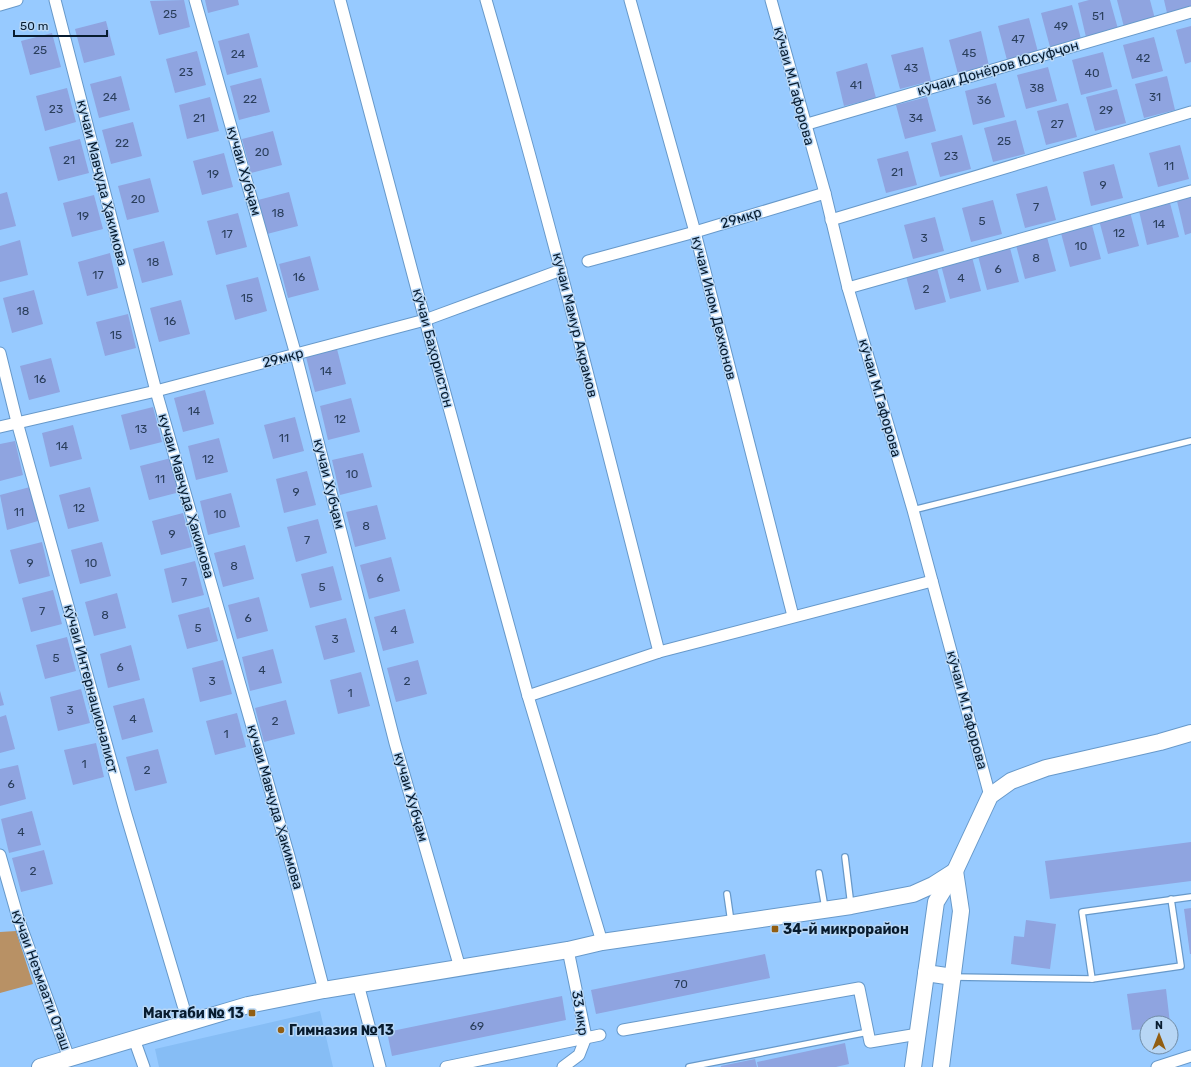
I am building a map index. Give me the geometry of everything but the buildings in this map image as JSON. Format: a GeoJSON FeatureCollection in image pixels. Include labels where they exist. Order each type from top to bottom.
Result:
{"type":"FeatureCollection","features":[{"type":"Feature","properties":{"kind":"main road"},"geometry":{"type":"LineString","coordinates":[[913,1067],[936,902],[955,871],[990,796],[1011,781],[1046,768],[1191,734]]}},
{"type":"Feature","properties":{"kind":"main road"},"geometry":{"type":"LineString","coordinates":[[40,1067],[248,1005],[358,984],[568,950],[602,942],[851,906],[914,894],[933,885],[955,871]]}},
{"type":"Feature","properties":{"kind":"main road"},"geometry":{"type":"LineString","coordinates":[[941,1067],[961,911],[955,871]]}},
{"type":"Feature","properties":{"kind":"main road"},"geometry":{"type":"LineString","coordinates":[[914,894],[931,909],[933,920]]}},
{"type":"Feature","properties":{"kind":"main road"},"geometry":{"type":"LineString","coordinates":[[926,973],[953,977]]}},
{"type":"Feature","properties":{"kind":"street"},"geometry":{"type":"LineString","coordinates":[[0,5],[17,0]]}},
{"type":"Feature","properties":{"kind":"street","name":"кучаи Мавҷуда Ҳакимова"},"geometry":{"type":"LineString","coordinates":[[55,0],[156,391],[289,856],[324,990]]}},
{"type":"Feature","properties":{"kind":"street","name":"кучаи Хубҷам"},"geometry":{"type":"LineString","coordinates":[[195,0],[296,355],[395,743],[460,968]]}},
{"type":"Feature","properties":{"kind":"street","name":"кӯчаи Баҳористон"},"geometry":{"type":"LineString","coordinates":[[340,0],[424,320],[528,696],[602,942]]}},
{"type":"Feature","properties":{"kind":"street","name":"кучаи Мамур Акрамов"},"geometry":{"type":"LineString","coordinates":[[486,0],[526,138],[659,652]]}},
{"type":"Feature","properties":{"kind":"street","name":"кучаи Ином Дехконов"},"geometry":{"type":"LineString","coordinates":[[630,0],[695,232],[794,616]]}},
{"type":"Feature","properties":{"kind":"street","name":"кӯчаи М.Гафорова"},"geometry":{"type":"LineString","coordinates":[[771,0],[804,125],[825,193],[848,288],[913,510],[990,796]]}},
{"type":"Feature","properties":{"kind":"street","name":"кӯчаи Донёров Юсуфҷон"},"geometry":{"type":"LineString","coordinates":[[804,125],[1191,12]]}},
{"type":"Feature","properties":{"kind":"street"},"geometry":{"type":"LineString","coordinates":[[831,220],[1191,112]]}},
{"type":"Feature","properties":{"kind":"street"},"geometry":{"type":"LineString","coordinates":[[848,288],[1191,191]]}},
{"type":"Feature","properties":{"kind":"street","name":"29мкр"},"geometry":{"type":"LineString","coordinates":[[588,261],[695,232],[825,193]]}},
{"type":"Feature","properties":{"kind":"street","name":"29мкр"},"geometry":{"type":"LineString","coordinates":[[0,427],[156,391],[424,320],[561,270]]}},
{"type":"Feature","properties":{"kind":"street","name":"кӯчаи Интернационалист"},"geometry":{"type":"LineString","coordinates":[[0,354],[17,422],[125,811],[188,1022]]}},
{"type":"Feature","properties":{"kind":"street"},"geometry":{"type":"LineString","coordinates":[[528,696],[659,652],[932,581]]}},
{"type":"Feature","properties":{"kind":"street","name":"кӯчаи Неъмаати Оташ"},"geometry":{"type":"LineString","coordinates":[[0,855],[18,918],[69,1058]]}},
{"type":"Feature","properties":{"kind":"street","name":"33 мкр"},"geometry":{"type":"LineString","coordinates":[[564,1067],[579,1055],[586,1037],[568,950]]}},
{"type":"Feature","properties":{"kind":"street"},"geometry":{"type":"LineString","coordinates":[[358,984],[380,1067]]}},
{"type":"Feature","properties":{"kind":"street"},"geometry":{"type":"LineString","coordinates":[[623,1030],[860,988],[870,1042],[918,1034]]}},
{"type":"Feature","properties":{"kind":"street"},"geometry":{"type":"LineString","coordinates":[[446,1067],[600,1035]]}},
{"type":"Feature","properties":{"kind":"street"},"geometry":{"type":"LineString","coordinates":[[134,1038],[144,1067]]}},
{"type":"Feature","properties":{"kind":"street"},"geometry":{"type":"LineString","coordinates":[[1157,1067],[1191,1056]]}},
{"type":"Feature","properties":{"kind":"lane"},"geometry":{"type":"LineString","coordinates":[[913,510],[1191,441]]}},
{"type":"Feature","properties":{"kind":"lane"},"geometry":{"type":"LineString","coordinates":[[845,857],[851,906]]}},
{"type":"Feature","properties":{"kind":"lane"},"geometry":{"type":"LineString","coordinates":[[819,873],[825,909]]}},
{"type":"Feature","properties":{"kind":"lane"},"geometry":{"type":"LineString","coordinates":[[727,894],[732,923]]}},
{"type":"Feature","properties":{"kind":"lane"},"geometry":{"type":"LineString","coordinates":[[1092,979],[1082,912],[1191,897]]}},
{"type":"Feature","properties":{"kind":"lane"},"geometry":{"type":"LineString","coordinates":[[953,977],[1092,979],[1181,966],[1171,899]]}},
{"type":"Feature","properties":{"kind":"lane"},"geometry":{"type":"LineString","coordinates":[[689,1067],[868,1032]]}},
{"type":"Feature","properties":{"kind":"shaded area"},"geometry":{"type":"Polygon","coordinates":[[[16,931],[33,984],[0,993],[0,932],[16,931]]]}},
{"type":"Feature","properties":{"kind":"shaded area","name":"Гимназия №13"},"geometry":{"type":"Polygon","coordinates":[[[320,1011],[333,1067],[159,1067],[155,1049],[320,1011]]]}},
{"type":"Feature","properties":{"kind":"place","name":"34-й микрорайон"},"geometry":{"type":"Point","coordinates":[775,929]}},
{"type":"Feature","properties":{"kind":"place","name":"Мактаби № 13"},"geometry":{"type":"Point","coordinates":[252,1013]}},
{"type":"Feature","properties":{"kind":"place","name":"Гимназия №13"},"geometry":{"type":"Point","coordinates":[281,1030]}}]}
